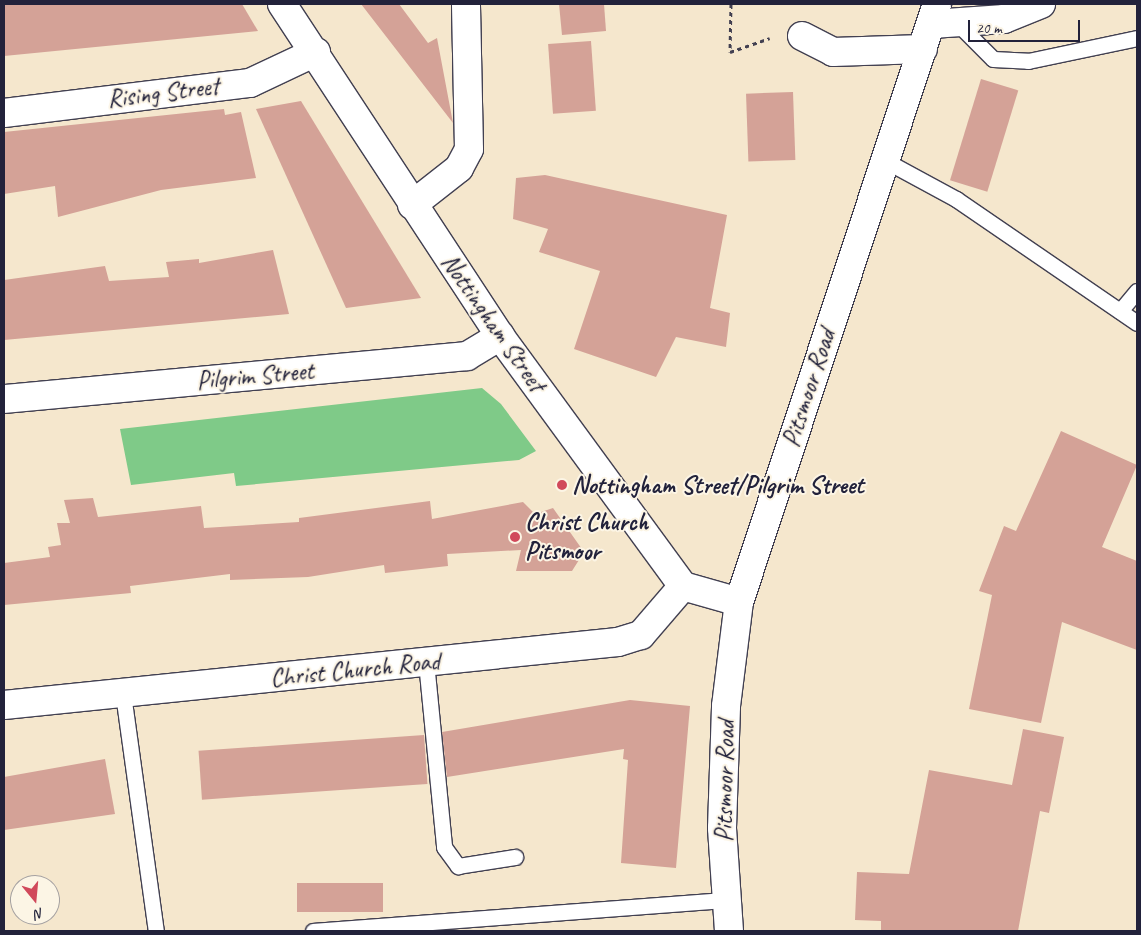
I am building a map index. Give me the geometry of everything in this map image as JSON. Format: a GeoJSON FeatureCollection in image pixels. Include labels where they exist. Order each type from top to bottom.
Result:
{"type":"FeatureCollection","features":[{"type":"Feature","properties":{"kind":"street","name":"Nottingham Street"},"geometry":{"type":"LineString","coordinates":[[282,4],[316,52],[412,205],[500,336],[683,586]]}},
{"type":"Feature","properties":{"kind":"street"},"geometry":{"type":"LineString","coordinates":[[412,205],[459,168],[469,149],[466,4]]}},
{"type":"Feature","properties":{"kind":"street"},"geometry":{"type":"LineString","coordinates":[[942,17],[1004,19],[1041,4]]}},
{"type":"Feature","properties":{"kind":"street","name":"Pitsmoor Road"},"geometry":{"type":"LineString","coordinates":[[729,931],[722,828],[726,706],[739,602],[884,160],[923,49],[942,17]]}},
{"type":"Feature","properties":{"kind":"street"},"geometry":{"type":"LineString","coordinates":[[789,36],[833,52],[923,49]]}},
{"type":"Feature","properties":{"kind":"street","name":"Rising Street"},"geometry":{"type":"LineString","coordinates":[[4,112],[250,83],[316,52]]}},
{"type":"Feature","properties":{"kind":"street","name":"Pilgrim Street"},"geometry":{"type":"LineString","coordinates":[[4,399],[467,356],[500,336]]}},
{"type":"Feature","properties":{"kind":"street"},"geometry":{"type":"LineString","coordinates":[[683,586],[739,602]]}},
{"type":"Feature","properties":{"kind":"street","name":"Christ Church Road"},"geometry":{"type":"LineString","coordinates":[[4,704],[122,694],[618,642],[641,635],[683,586]]}},
{"type":"Feature","properties":{"kind":"lane"},"geometry":{"type":"LineString","coordinates":[[942,17],[992,59],[1028,60],[1137,38]]}},
{"type":"Feature","properties":{"kind":"lane"},"geometry":{"type":"LineString","coordinates":[[884,160],[956,199],[1137,323]]}},
{"type":"Feature","properties":{"kind":"lane"},"geometry":{"type":"LineString","coordinates":[[1120,311],[1137,291]]}},
{"type":"Feature","properties":{"kind":"lane"},"geometry":{"type":"LineString","coordinates":[[426,662],[444,847],[458,866],[514,857]]}},
{"type":"Feature","properties":{"kind":"lane"},"geometry":{"type":"LineString","coordinates":[[122,694],[156,931]]}},
{"type":"Feature","properties":{"kind":"lane"},"geometry":{"type":"LineString","coordinates":[[313,931],[727,900]]}},
{"type":"Feature","properties":{"kind":"path"},"geometry":{"type":"LineString","coordinates":[[731,4],[730,52],[789,36]]}},
{"type":"Feature","properties":{"kind":"green space"},"geometry":{"type":"Polygon","coordinates":[[[482,388],[501,404],[536,451],[519,460],[236,486],[234,473],[131,485],[120,429],[482,388]]]}},
{"type":"Feature","properties":{"kind":"building"},"geometry":{"type":"Polygon","coordinates":[[[4,4],[242,4],[258,31],[4,56],[4,4]]]}},
{"type":"Feature","properties":{"kind":"building"},"geometry":{"type":"Polygon","coordinates":[[[361,4],[399,4],[428,43],[437,38],[453,123],[361,4]]]}},
{"type":"Feature","properties":{"kind":"building"},"geometry":{"type":"Polygon","coordinates":[[[559,4],[604,4],[606,31],[562,35],[559,4]]]}},
{"type":"Feature","properties":{"kind":"building"},"geometry":{"type":"Polygon","coordinates":[[[591,41],[596,111],[553,114],[548,44],[591,41]]]}},
{"type":"Feature","properties":{"kind":"building"},"geometry":{"type":"Polygon","coordinates":[[[981,79],[1018,90],[987,192],[950,180],[981,79]]]}},
{"type":"Feature","properties":{"kind":"building"},"geometry":{"type":"Polygon","coordinates":[[[793,92],[795,160],[748,162],[746,94],[793,92]]]}},
{"type":"Feature","properties":{"kind":"building"},"geometry":{"type":"Polygon","coordinates":[[[301,101],[421,298],[346,308],[256,109],[301,101]]]}},
{"type":"Feature","properties":{"kind":"building"},"geometry":{"type":"Polygon","coordinates":[[[224,109],[225,115],[241,112],[256,178],[161,190],[58,217],[55,186],[4,194],[4,132],[224,109]]]}},
{"type":"Feature","properties":{"kind":"building"},"geometry":{"type":"Polygon","coordinates":[[[545,175],[727,215],[710,308],[730,313],[726,347],[676,337],[656,377],[574,349],[600,271],[539,252],[548,229],[513,219],[516,178],[545,175]]]}},
{"type":"Feature","properties":{"kind":"building"},"geometry":{"type":"Polygon","coordinates":[[[273,250],[289,314],[4,340],[4,280],[105,266],[109,281],[169,277],[166,262],[199,259],[199,263],[273,250]]]}},
{"type":"Feature","properties":{"kind":"building"},"geometry":{"type":"Polygon","coordinates":[[[1061,431],[1137,465],[1102,547],[1137,561],[1137,650],[1062,622],[1041,723],[969,709],[992,595],[979,591],[1004,526],[1016,531],[1061,431]]]}},
{"type":"Feature","properties":{"kind":"building"},"geometry":{"type":"Polygon","coordinates":[[[93,498],[98,517],[201,506],[204,528],[299,522],[299,518],[430,501],[432,519],[523,502],[535,514],[553,508],[584,552],[572,571],[516,571],[521,550],[447,554],[448,566],[385,573],[384,565],[308,577],[230,580],[230,574],[130,586],[131,593],[4,605],[4,563],[50,557],[48,547],[61,545],[57,523],[70,523],[64,500],[93,498]]]}},
{"type":"Feature","properties":{"kind":"building"},"geometry":{"type":"Polygon","coordinates":[[[630,700],[690,706],[676,868],[621,863],[628,760],[623,759],[624,749],[447,777],[442,732],[630,700]]]}},
{"type":"Feature","properties":{"kind":"building"},"geometry":{"type":"Polygon","coordinates":[[[1023,729],[1064,737],[1049,813],[1040,811],[1018,931],[881,931],[881,921],[855,920],[857,872],[909,874],[929,770],[1012,785],[1023,729]]]}},
{"type":"Feature","properties":{"kind":"building"},"geometry":{"type":"Polygon","coordinates":[[[424,735],[427,784],[202,800],[199,751],[424,735]]]}},
{"type":"Feature","properties":{"kind":"building"},"geometry":{"type":"Polygon","coordinates":[[[105,759],[115,814],[4,830],[4,777],[105,759]]]}},
{"type":"Feature","properties":{"kind":"building"},"geometry":{"type":"Polygon","coordinates":[[[297,883],[383,883],[383,912],[297,912],[297,883]]]}},
{"type":"Feature","properties":{"kind":"place","name":"Nottingham Street/Pilgrim Street"},"geometry":{"type":"Point","coordinates":[562,485]}},
{"type":"Feature","properties":{"kind":"place","name":"Christ Church Pitsmoor"},"geometry":{"type":"Point","coordinates":[515,537]}}]}
